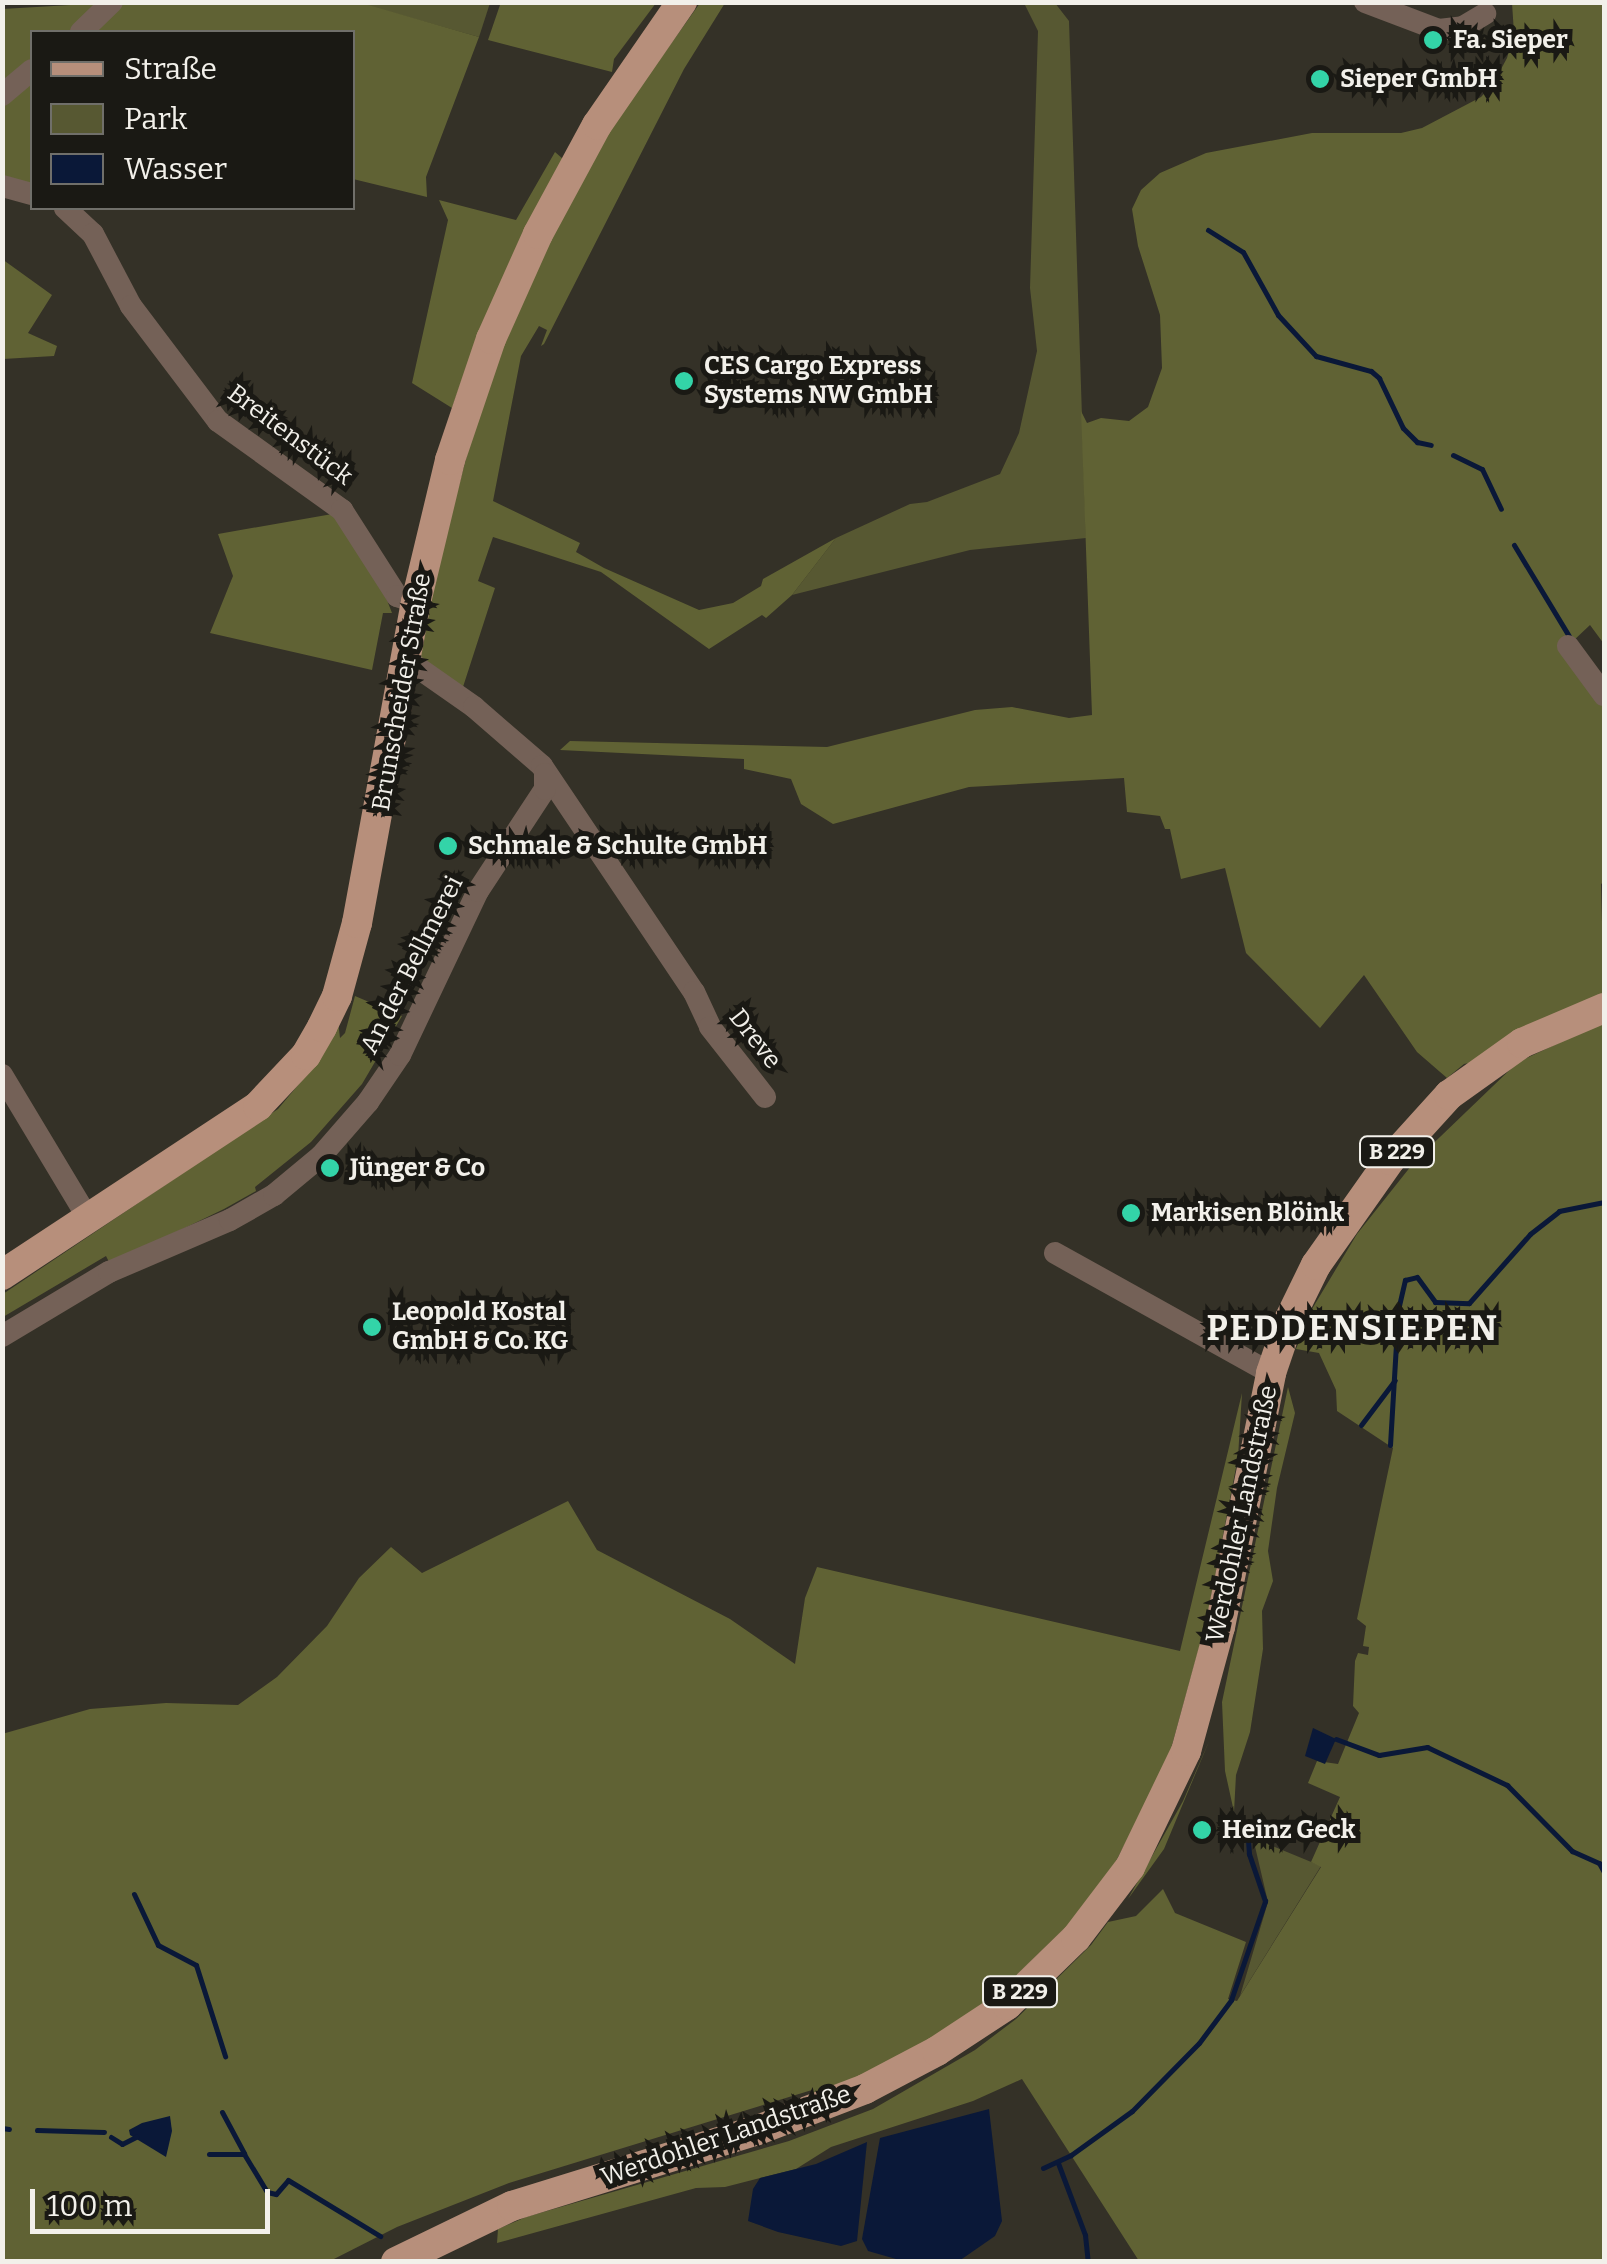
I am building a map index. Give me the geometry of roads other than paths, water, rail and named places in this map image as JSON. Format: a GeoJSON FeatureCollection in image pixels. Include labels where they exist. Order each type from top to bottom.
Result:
{"type":"FeatureCollection","features":[{"type":"Feature","properties":{"kind":"main road","name":"Brunscheider Straße"},"geometry":{"type":"LineString","coordinates":[[2,1275],[258,1106],[314,1041],[337,996],[357,923],[416,602],[450,460],[492,338],[596,124],[682,2]]}},
{"type":"Feature","properties":{"kind":"main road","name":"Werdohler Landstraße"},"geometry":{"type":"LineString","coordinates":[[396,2262],[512,2206],[754,2131],[866,2089],[937,2052],[1008,2005],[1076,1938],[1130,1868],[1186,1751],[1220,1627],[1271,1373],[1289,1320],[1316,1265],[1422,1122],[1468,1079],[1522,1043],[1604,1008]]}},
{"type":"Feature","properties":{"kind":"street"},"geometry":{"type":"LineString","coordinates":[[83,30],[112,2]]}},
{"type":"Feature","properties":{"kind":"street"},"geometry":{"type":"LineString","coordinates":[[1365,2],[1438,30],[1463,26],[1484,14]]}},
{"type":"Feature","properties":{"kind":"street"},"geometry":{"type":"LineString","coordinates":[[2,95],[30,72]]}},
{"type":"Feature","properties":{"kind":"street"},"geometry":{"type":"LineString","coordinates":[[2,186],[30,193]]}},
{"type":"Feature","properties":{"kind":"street","name":"Breitenstück"},"geometry":{"type":"LineString","coordinates":[[67,210],[93,234],[131,306],[218,421],[332,500],[351,520],[397,596],[416,602]]}},
{"type":"Feature","properties":{"kind":"street"},"geometry":{"type":"LineString","coordinates":[[1568,646],[1604,694]]}},
{"type":"Feature","properties":{"kind":"street"},"geometry":{"type":"LineString","coordinates":[[407,660],[474,706],[546,774]]}},
{"type":"Feature","properties":{"kind":"street","name":"Dreve"},"geometry":{"type":"LineString","coordinates":[[546,774],[638,904],[694,992],[702,1015],[764,1096]]}},
{"type":"Feature","properties":{"kind":"street","name":"An der Bellmerei"},"geometry":{"type":"LineString","coordinates":[[2,1336],[109,1272],[244,1212],[321,1156],[368,1102],[400,1055],[478,891],[545,789],[546,774]]}},
{"type":"Feature","properties":{"kind":"street"},"geometry":{"type":"LineString","coordinates":[[2,1075],[88,1218]]}},
{"type":"Feature","properties":{"kind":"street","name":"Werdohler Landstraße"},"geometry":{"type":"LineString","coordinates":[[1054,1254],[1271,1373]]}},
{"type":"Feature","properties":{"kind":"water"},"geometry":{"type":"Polygon","coordinates":[[[1313,1728],[1336,1739],[1325,1764],[1305,1756],[1313,1728]]]}},
{"type":"Feature","properties":{"kind":"water"},"geometry":{"type":"Polygon","coordinates":[[[989,2109],[1002,2221],[995,2236],[959,2261],[903,2261],[868,2251],[862,2239],[880,2138],[989,2109]]]}},
{"type":"Feature","properties":{"kind":"water"},"geometry":{"type":"Polygon","coordinates":[[[170,2116],[172,2131],[166,2157],[130,2135],[129,2130],[142,2123],[170,2116]]]}},
{"type":"Feature","properties":{"kind":"water"},"geometry":{"type":"Polygon","coordinates":[[[867,2142],[857,2241],[841,2246],[748,2221],[753,2189],[760,2178],[816,2164],[867,2142]]]}},
{"type":"Feature","properties":{"kind":"waterway"},"geometry":{"type":"LineString","coordinates":[[1208,230],[1243,252],[1278,315],[1316,356],[1371,371],[1379,378],[1403,428],[1417,442],[1431,445]]}},
{"type":"Feature","properties":{"kind":"waterway"},"geometry":{"type":"LineString","coordinates":[[1453,455],[1482,469],[1501,509]]}},
{"type":"Feature","properties":{"kind":"waterway"},"geometry":{"type":"LineString","coordinates":[[1514,545],[1572,641]]}},
{"type":"Feature","properties":{"kind":"waterway"},"geometry":{"type":"LineString","coordinates":[[1390,1445],[1398,1310],[1405,1280],[1417,1277],[1435,1302],[1469,1303],[1530,1234],[1559,1211],[1604,1202]]}},
{"type":"Feature","properties":{"kind":"waterway"},"geometry":{"type":"LineString","coordinates":[[1361,1425],[1395,1380]]}},
{"type":"Feature","properties":{"kind":"waterway"},"geometry":{"type":"LineString","coordinates":[[1336,1739],[1379,1755],[1427,1747],[1507,1785],[1572,1851],[1599,1863],[1604,1872]]}},
{"type":"Feature","properties":{"kind":"waterway"},"geometry":{"type":"LineString","coordinates":[[1043,2168],[1071,2155],[1132,2111],[1199,2043],[1231,2000],[1265,1901],[1249,1854],[1248,1838],[1257,1820]]}},
{"type":"Feature","properties":{"kind":"waterway"},"geometry":{"type":"LineString","coordinates":[[134,1894],[158,1945],[196,1965],[225,2056]]}},
{"type":"Feature","properties":{"kind":"waterway"},"geometry":{"type":"LineString","coordinates":[[222,2112],[244,2153]]}},
{"type":"Feature","properties":{"kind":"waterway"},"geometry":{"type":"LineString","coordinates":[[2,2128],[9,2129]]}},
{"type":"Feature","properties":{"kind":"waterway"},"geometry":{"type":"LineString","coordinates":[[37,2130],[104,2132]]}},
{"type":"Feature","properties":{"kind":"waterway"},"geometry":{"type":"LineString","coordinates":[[111,2137],[122,2144],[136,2137]]}},
{"type":"Feature","properties":{"kind":"waterway"},"geometry":{"type":"LineString","coordinates":[[209,2154],[244,2154],[267,2192],[276,2194],[288,2180],[380,2236]]}},
{"type":"Feature","properties":{"kind":"waterway"},"geometry":{"type":"LineString","coordinates":[[1058,2163],[1085,2235],[1088,2262]]}},
{"type":"Feature","properties":{"kind":"place","name":"Fa. Sieper"},"geometry":{"type":"Point","coordinates":[1433,40]}},
{"type":"Feature","properties":{"kind":"place","name":"Sieper GmbH"},"geometry":{"type":"Point","coordinates":[1320,79]}},
{"type":"Feature","properties":{"kind":"place","name":"CES Cargo Express Systems NW GmbH"},"geometry":{"type":"Point","coordinates":[684,381]}},
{"type":"Feature","properties":{"kind":"place","name":"Schmale & Schulte GmbH"},"geometry":{"type":"Point","coordinates":[448,846]}},
{"type":"Feature","properties":{"kind":"place","name":"Jünger & Co"},"geometry":{"type":"Point","coordinates":[330,1168]}},
{"type":"Feature","properties":{"kind":"place","name":"Markisen Blöink"},"geometry":{"type":"Point","coordinates":[1131,1213]}},
{"type":"Feature","properties":{"kind":"place","name":"Leopold Kostal GmbH & Co. KG"},"geometry":{"type":"Point","coordinates":[372,1327]}},
{"type":"Feature","properties":{"kind":"place","name":"Heinz Geck"},"geometry":{"type":"Point","coordinates":[1202,1830]}},
{"type":"Feature","properties":{"kind":"district","name":"PEDDENSIEPEN"},"geometry":{"type":"Point","coordinates":[1353,1328]}}]}
